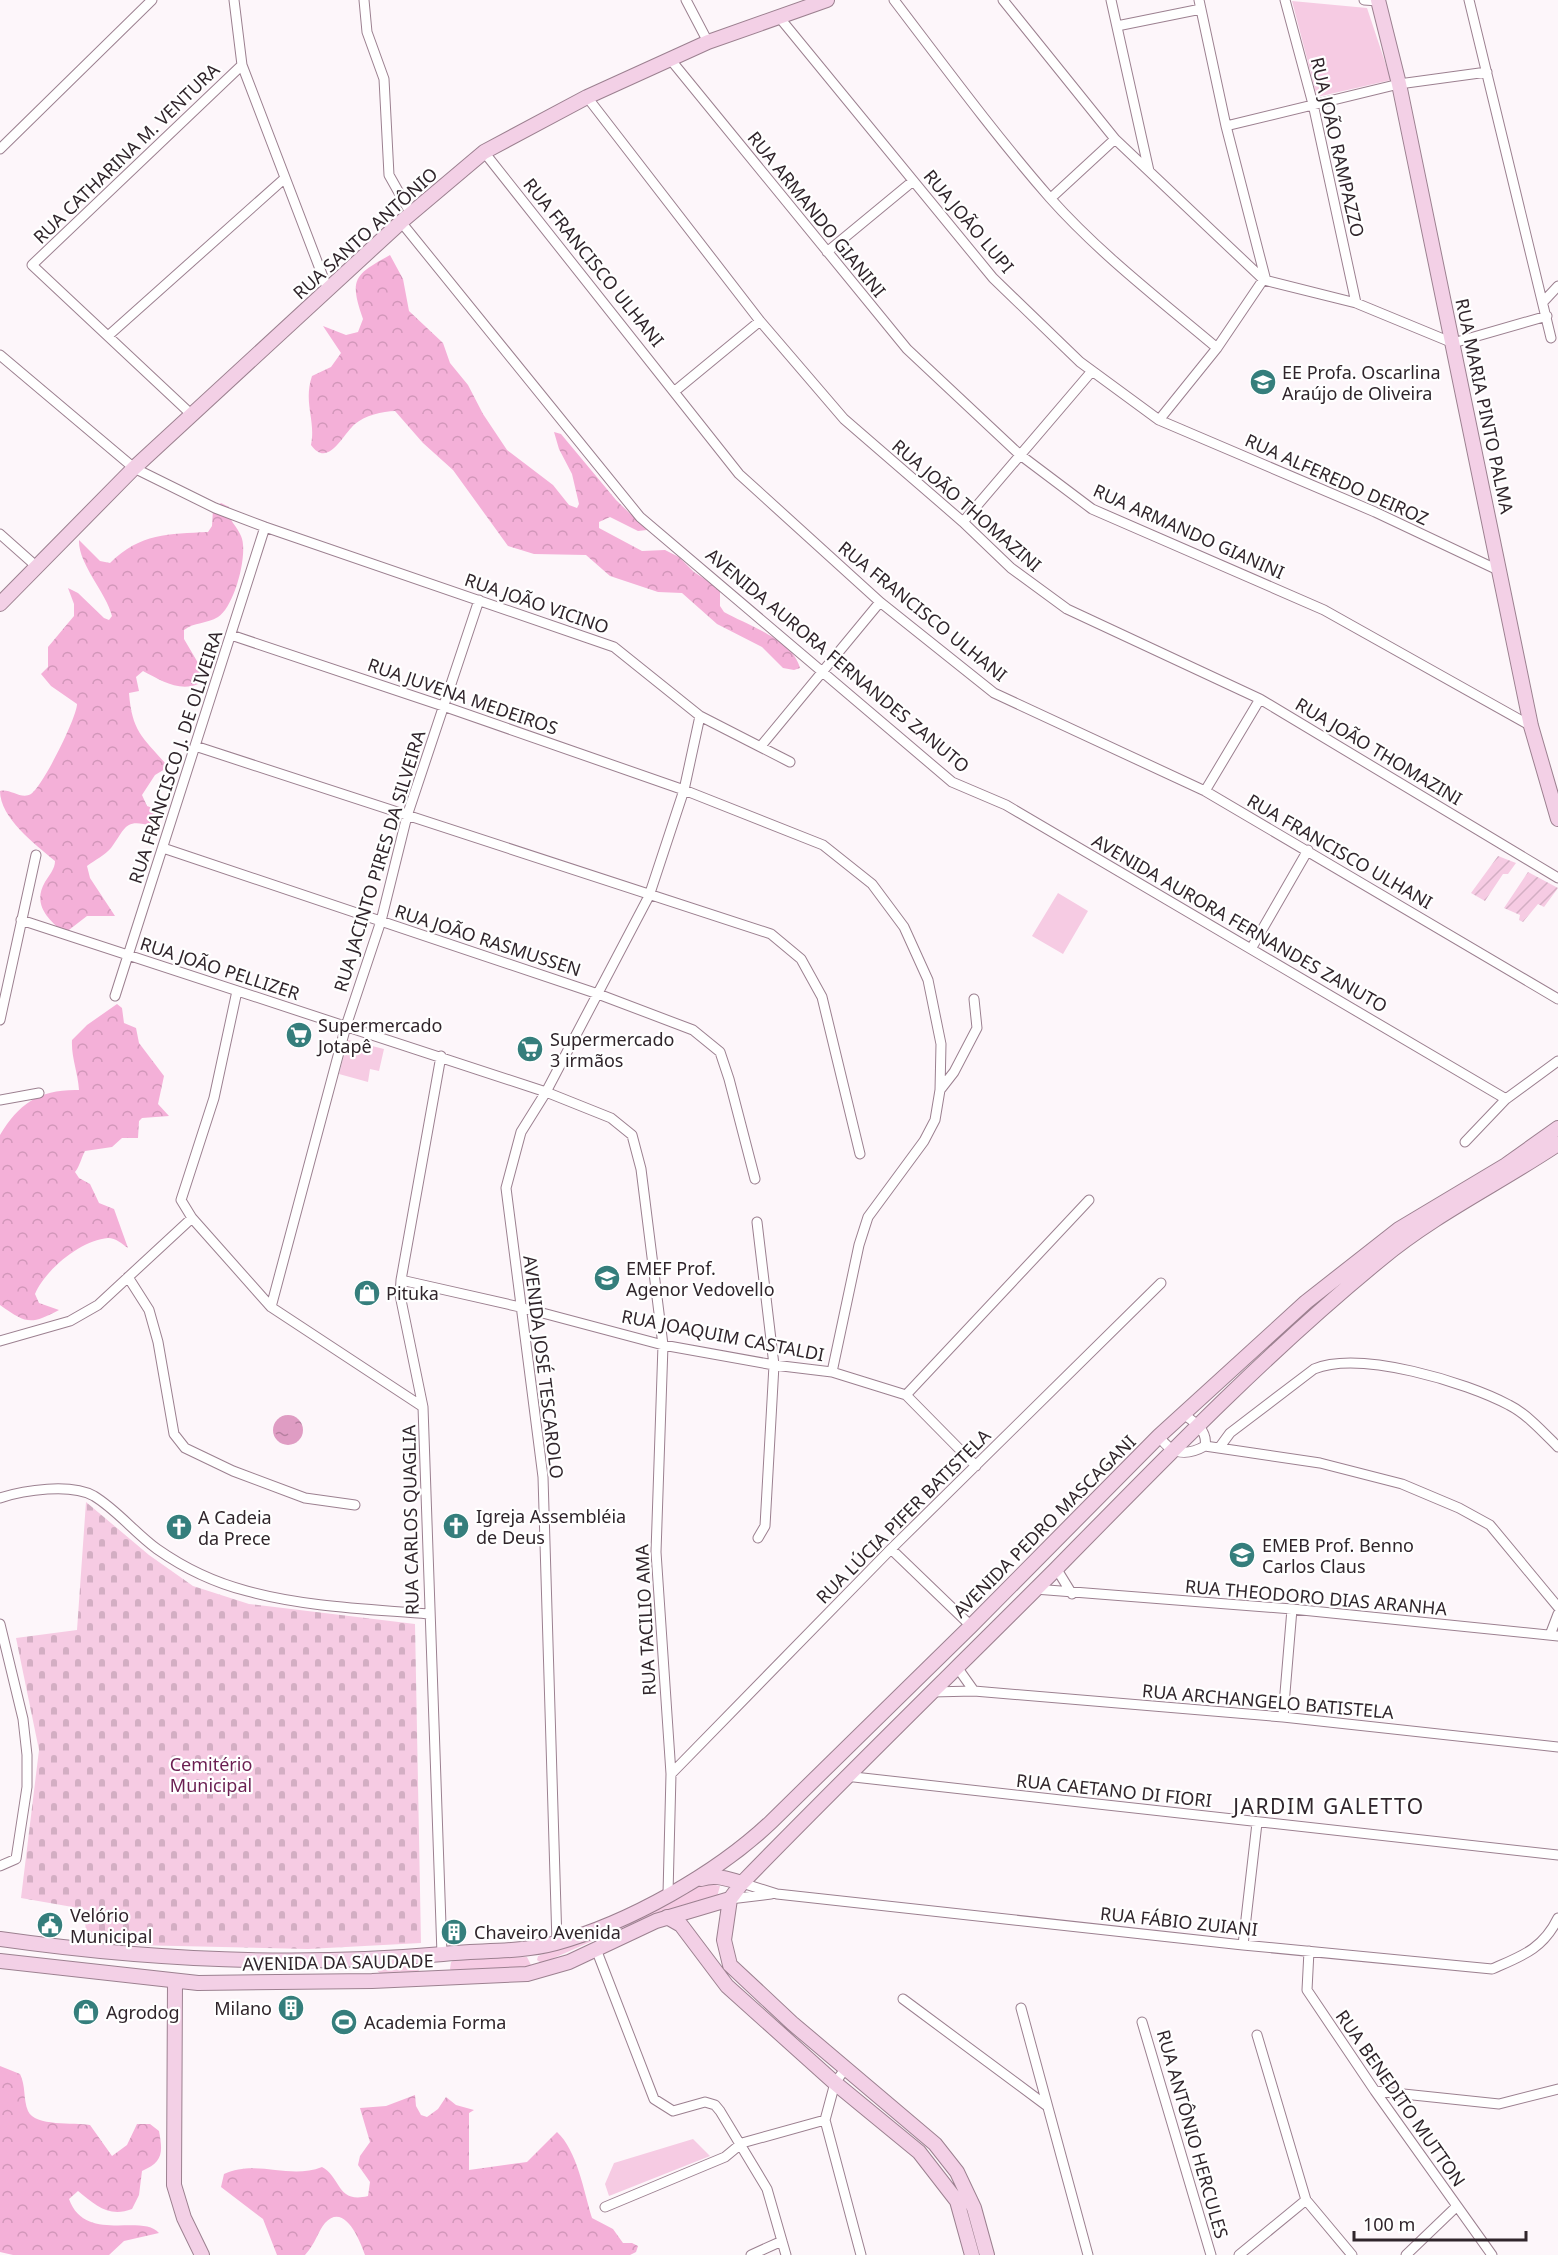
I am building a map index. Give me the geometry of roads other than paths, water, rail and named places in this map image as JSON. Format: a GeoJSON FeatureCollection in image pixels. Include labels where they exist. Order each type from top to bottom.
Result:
{"type":"FeatureCollection","features":[{"type":"Feature","properties":{"kind":"main road","name":"RUA SANTO ANTÔNIO"},"geometry":{"type":"LineString","coordinates":[[0,604],[134,468],[406,218],[484,152],[587,97],[708,42],[827,0]]}},
{"type":"Feature","properties":{"kind":"main road","name":"RUA MARIA PINTO PALMA"},"geometry":{"type":"LineString","coordinates":[[1374,0],[1399,84],[1531,726],[1558,819]]}},
{"type":"Feature","properties":{"kind":"main road","name":"AVENIDA PEDRO MASCAGANI"},"geometry":{"type":"LineString","coordinates":[[557,1943],[618,1919],[695,1881],[740,1851],[972,1626],[1159,1436],[1306,1302],[1399,1229],[1506,1165],[1558,1128]]}},
{"type":"Feature","properties":{"kind":"main road","name":"AVENIDA PEDRO MASCAGANI"},"geometry":{"type":"LineString","coordinates":[[730,1899],[742,1883],[845,1776],[957,1668],[1197,1424],[1274,1351],[1382,1258],[1418,1231],[1558,1144]]}},
{"type":"Feature","properties":{"kind":"main road"},"geometry":{"type":"LineString","coordinates":[[695,1881],[711,1875],[742,1883]]}},
{"type":"Feature","properties":{"kind":"main road","name":"AVENIDA DA SAUDADE"},"geometry":{"type":"LineString","coordinates":[[0,1961],[198,1983],[372,1981],[527,1974],[568,1962],[667,1917],[730,1899]]}},
{"type":"Feature","properties":{"kind":"main road"},"geometry":{"type":"LineString","coordinates":[[730,1899],[724,1940],[730,1965],[845,2069],[935,2144],[957,2172],[974,2208],[987,2255]]}},
{"type":"Feature","properties":{"kind":"main road"},"geometry":{"type":"LineString","coordinates":[[667,1917],[687,1931],[727,1986],[835,2083],[919,2152],[957,2201],[972,2255]]}},
{"type":"Feature","properties":{"kind":"main road","name":"AVENIDA DA SAUDADE"},"geometry":{"type":"LineString","coordinates":[[0,1939],[191,1960],[331,1959],[442,1954],[524,1949],[557,1943]]}},
{"type":"Feature","properties":{"kind":"main road"},"geometry":{"type":"LineString","coordinates":[[429,1978],[440,1964],[442,1954]]}},
{"type":"Feature","properties":{"kind":"main road"},"geometry":{"type":"LineString","coordinates":[[371,1957],[368,1966],[372,1981]]}},
{"type":"Feature","properties":{"kind":"main road"},"geometry":{"type":"LineString","coordinates":[[328,1982],[333,1975],[331,1959]]}},
{"type":"Feature","properties":{"kind":"main road"},"geometry":{"type":"LineString","coordinates":[[175,1981],[174,2185],[184,2218],[202,2255]]}},
{"type":"Feature","properties":{"kind":"street"},"geometry":{"type":"LineString","coordinates":[[1,144],[152,0]]}},
{"type":"Feature","properties":{"kind":"street"},"geometry":{"type":"LineString","coordinates":[[234,0],[242,65],[328,290]]}},
{"type":"Feature","properties":{"kind":"street","name":"AVENIDA AURORA FERNANDES ZANUTO"},"geometry":{"type":"LineString","coordinates":[[364,0],[367,32],[384,79],[389,175],[406,218],[640,517],[952,782],[1006,805],[1506,1099]]}},
{"type":"Feature","properties":{"kind":"street"},"geometry":{"type":"LineString","coordinates":[[686,0],[708,42]]}},
{"type":"Feature","properties":{"kind":"street"},"geometry":{"type":"LineString","coordinates":[[894,0],[962,90],[1051,198],[1098,246],[1217,348]]}},
{"type":"Feature","properties":{"kind":"street"},"geometry":{"type":"LineString","coordinates":[[1111,0],[1149,171]]}},
{"type":"Feature","properties":{"kind":"street","name":"RUA JOÃO RAMPAZZO"},"geometry":{"type":"LineString","coordinates":[[1286,0],[1313,104],[1356,303]]}},
{"type":"Feature","properties":{"kind":"street"},"geometry":{"type":"LineString","coordinates":[[1469,0],[1544,301],[1551,338]]}},
{"type":"Feature","properties":{"kind":"street"},"geometry":{"type":"LineString","coordinates":[[1006,1],[1115,139],[1264,280],[1356,303],[1453,343],[1547,316]]}},
{"type":"Feature","properties":{"kind":"street"},"geometry":{"type":"LineString","coordinates":[[1117,26],[1200,4],[1226,126],[1264,280],[1217,348],[1159,420]]}},
{"type":"Feature","properties":{"kind":"street","name":"RUA JOÃO LUPI"},"geometry":{"type":"LineString","coordinates":[[780,17],[993,278],[1092,371],[1159,420]]}},
{"type":"Feature","properties":{"kind":"street","name":"RUA ARMANDO GIANINI"},"geometry":{"type":"LineString","coordinates":[[670,59],[907,349],[1019,454],[1092,509],[1324,610],[1531,726]]}},
{"type":"Feature","properties":{"kind":"street","name":"RUA CATHARINA M. VENTURA"},"geometry":{"type":"LineString","coordinates":[[108,336],[32,265],[242,65]]}},
{"type":"Feature","properties":{"kind":"street"},"geometry":{"type":"LineString","coordinates":[[1226,126],[1399,84],[1487,72]]}},
{"type":"Feature","properties":{"kind":"street","name":"RUA JOÃO THOMAZINI"},"geometry":{"type":"LineString","coordinates":[[587,97],[760,321],[844,419],[963,522],[1011,568],[1067,609],[1260,699],[1558,878]]}},
{"type":"Feature","properties":{"kind":"street"},"geometry":{"type":"LineString","coordinates":[[1051,198],[1115,139]]}},
{"type":"Feature","properties":{"kind":"street","name":"RUA FRANCISCO ULHANI"},"geometry":{"type":"LineString","coordinates":[[484,152],[739,474],[880,602],[994,693],[1204,791],[1308,850],[1558,999]]}},
{"type":"Feature","properties":{"kind":"street"},"geometry":{"type":"LineString","coordinates":[[192,414],[108,336],[285,178]]}},
{"type":"Feature","properties":{"kind":"street"},"geometry":{"type":"LineString","coordinates":[[827,252],[914,181]]}},
{"type":"Feature","properties":{"kind":"street"},"geometry":{"type":"LineString","coordinates":[[1544,301],[1558,286]]}},
{"type":"Feature","properties":{"kind":"street"},"geometry":{"type":"LineString","coordinates":[[675,391],[760,321]]}},
{"type":"Feature","properties":{"kind":"street","name":"RUA JOÃO VICINO"},"geometry":{"type":"LineString","coordinates":[[0,355],[134,468],[214,508],[265,527],[614,646],[700,716],[790,762]]}},
{"type":"Feature","properties":{"kind":"street"},"geometry":{"type":"LineString","coordinates":[[963,522],[1092,371]]}},
{"type":"Feature","properties":{"kind":"street","name":"RUA ALFEREDO DEIROZ"},"geometry":{"type":"LineString","coordinates":[[1159,420],[1375,512],[1500,572]]}},
{"type":"Feature","properties":{"kind":"street","name":"RUA FRANCISCO J. DE OLIVEIRA"},"geometry":{"type":"LineString","coordinates":[[115,996],[265,527]]}},
{"type":"Feature","properties":{"kind":"street"},"geometry":{"type":"LineString","coordinates":[[0,534],[36,566]]}},
{"type":"Feature","properties":{"kind":"street","name":"RUA JACINTO PIRES DA SILVEIRA"},"geometry":{"type":"LineString","coordinates":[[272,1307],[346,1026],[381,921],[407,816],[479,600]]}},
{"type":"Feature","properties":{"kind":"street"},"geometry":{"type":"LineString","coordinates":[[761,746],[880,602]]}},
{"type":"Feature","properties":{"kind":"street","name":"RUA JUVENA MEDEIROS"},"geometry":{"type":"LineString","coordinates":[[231,635],[443,705],[684,790],[823,845],[872,884],[904,927],[928,980],[941,1044],[940,1090]]}},
{"type":"Feature","properties":{"kind":"street"},"geometry":{"type":"LineString","coordinates":[[1204,791],[1260,699]]}},
{"type":"Feature","properties":{"kind":"street"},"geometry":{"type":"LineString","coordinates":[[546,1092],[649,896],[684,790],[700,716]]}},
{"type":"Feature","properties":{"kind":"street"},"geometry":{"type":"LineString","coordinates":[[195,746],[771,934],[801,959],[822,997],[860,1154]]}},
{"type":"Feature","properties":{"kind":"street","name":"RUA JOÃO RASMUSSEN"},"geometry":{"type":"LineString","coordinates":[[163,848],[598,994],[693,1030],[720,1052],[755,1179]]}},
{"type":"Feature","properties":{"kind":"street"},"geometry":{"type":"LineString","coordinates":[[1251,949],[1308,850]]}},
{"type":"Feature","properties":{"kind":"street"},"geometry":{"type":"LineString","coordinates":[[0,1020],[36,855]]}},
{"type":"Feature","properties":{"kind":"street","name":"RUA JOÃO PELLIZER"},"geometry":{"type":"LineString","coordinates":[[21,920],[546,1092]]}},
{"type":"Feature","properties":{"kind":"street","name":"RUA CARLOS QUAGLIA"},"geometry":{"type":"LineString","coordinates":[[237,991],[214,1098],[181,1200],[192,1218],[272,1307],[423,1407],[428,1614],[442,1954]]}},
{"type":"Feature","properties":{"kind":"street"},"geometry":{"type":"LineString","coordinates":[[832,1372],[859,1245],[868,1217],[924,1141],[934,1120],[940,1090],[954,1072],[977,1028],[974,999]]}},
{"type":"Feature","properties":{"kind":"street"},"geometry":{"type":"LineString","coordinates":[[423,1407],[400,1295],[441,1056]]}},
{"type":"Feature","properties":{"kind":"street"},"geometry":{"type":"LineString","coordinates":[[1465,1142],[1506,1099],[1558,1061]]}},
{"type":"Feature","properties":{"kind":"street","name":"AVENIDA JOSÉ TESCAROLO"},"geometry":{"type":"LineString","coordinates":[[546,1092],[522,1132],[506,1188],[519,1307],[543,1477],[557,1943]]}},
{"type":"Feature","properties":{"kind":"street","name":"RUA TACILIO AMA"},"geometry":{"type":"LineString","coordinates":[[546,1092],[611,1118],[632,1135],[641,1168],[663,1345],[656,1552],[671,1774],[668,1894]]}},
{"type":"Feature","properties":{"kind":"street"},"geometry":{"type":"LineString","coordinates":[[0,1100],[39,1093]]}},
{"type":"Feature","properties":{"kind":"street"},"geometry":{"type":"LineString","coordinates":[[906,1395],[1089,1200]]}},
{"type":"Feature","properties":{"kind":"street"},"geometry":{"type":"LineString","coordinates":[[0,1341],[70,1321],[98,1305],[192,1218]]}},
{"type":"Feature","properties":{"kind":"street"},"geometry":{"type":"LineString","coordinates":[[757,1222],[774,1365],[765,1526],[758,1538]]}},
{"type":"Feature","properties":{"kind":"street"},"geometry":{"type":"LineString","coordinates":[[128,1277],[149,1310],[158,1342],[174,1434],[185,1448],[233,1471],[305,1497],[355,1505]]}},
{"type":"Feature","properties":{"kind":"street","name":"RUA JOAQUIM CASTALDI"},"geometry":{"type":"LineString","coordinates":[[401,1280],[519,1307],[663,1345],[774,1365],[832,1372],[906,1395],[976,1466]]}},
{"type":"Feature","properties":{"kind":"street","name":"RUA LÚCIA PIFER BATISTELA"},"geometry":{"type":"LineString","coordinates":[[671,1774],[891,1549],[1161,1283]]}},
{"type":"Feature","properties":{"kind":"street"},"geometry":{"type":"LineString","coordinates":[[1219,1448],[1230,1433],[1314,1370],[1329,1363],[1351,1362],[1388,1367],[1451,1381],[1510,1405],[1558,1447]]}},
{"type":"Feature","properties":{"kind":"street"},"geometry":{"type":"LineString","coordinates":[[1183,1414],[1197,1424],[1206,1439],[1205,1446]]}},
{"type":"Feature","properties":{"kind":"street"},"geometry":{"type":"LineString","coordinates":[[1159,1436],[1173,1450],[1193,1453],[1205,1446],[1320,1463],[1402,1484],[1459,1508],[1490,1525],[1558,1607]]}},
{"type":"Feature","properties":{"kind":"street"},"geometry":{"type":"LineString","coordinates":[[0,1497],[23,1490],[62,1489],[92,1495],[157,1548],[201,1575],[248,1592],[337,1606],[428,1614]]}},
{"type":"Feature","properties":{"kind":"street"},"geometry":{"type":"LineString","coordinates":[[891,1549],[972,1626]]}},
{"type":"Feature","properties":{"kind":"street"},"geometry":{"type":"LineString","coordinates":[[1056,1568],[1072,1593]]}},
{"type":"Feature","properties":{"kind":"street","name":"RUA THEODORO DIAS ARANHA"},"geometry":{"type":"LineString","coordinates":[[1035,1589],[1292,1609],[1554,1635]]}},
{"type":"Feature","properties":{"kind":"street"},"geometry":{"type":"LineString","coordinates":[[1283,1717],[1292,1609]]}},
{"type":"Feature","properties":{"kind":"street"},"geometry":{"type":"LineString","coordinates":[[1554,1635],[1558,1614]]}},
{"type":"Feature","properties":{"kind":"street"},"geometry":{"type":"LineString","coordinates":[[0,1624],[22,1719],[27,1787],[16,1859],[0,1866]]}},
{"type":"Feature","properties":{"kind":"street"},"geometry":{"type":"LineString","coordinates":[[957,1668],[974,1691]]}},
{"type":"Feature","properties":{"kind":"street","name":"RUA ARCHANGELO BATISTELA"},"geometry":{"type":"LineString","coordinates":[[932,1692],[974,1691],[1283,1717],[1558,1747]]}},
{"type":"Feature","properties":{"kind":"street","name":"RUA CAETANO DI FIORI"},"geometry":{"type":"LineString","coordinates":[[845,1776],[1558,1856]]}},
{"type":"Feature","properties":{"kind":"street"},"geometry":{"type":"LineString","coordinates":[[1243,1945],[1257,1823]]}},
{"type":"Feature","properties":{"kind":"street","name":"RUA FÁBIO ZUIANI"},"geometry":{"type":"LineString","coordinates":[[742,1883],[777,1894],[1243,1945],[1492,1969],[1529,1953],[1549,1936],[1558,1918]]}},
{"type":"Feature","properties":{"kind":"street","name":"RUA FÁBIO ZUIANI"},"geometry":{"type":"LineString","coordinates":[[730,1899],[777,1894]]}},
{"type":"Feature","properties":{"kind":"street"},"geometry":{"type":"LineString","coordinates":[[596,1949],[654,2099],[673,2110],[705,2102],[715,2105],[742,2143],[767,2189],[786,2255]]}},
{"type":"Feature","properties":{"kind":"street","name":"RUA BENEDITO MUTTON"},"geometry":{"type":"LineString","coordinates":[[1309,1951],[1308,1990],[1375,2091],[1492,2255]]}},
{"type":"Feature","properties":{"kind":"street"},"geometry":{"type":"LineString","coordinates":[[903,1999],[1047,2106]]}},
{"type":"Feature","properties":{"kind":"street"},"geometry":{"type":"LineString","coordinates":[[1021,2007],[1088,2255]]}},
{"type":"Feature","properties":{"kind":"street","name":"RUA ANTÔNIO HERCULES"},"geometry":{"type":"LineString","coordinates":[[1142,2022],[1211,2255]]}},
{"type":"Feature","properties":{"kind":"street"},"geometry":{"type":"LineString","coordinates":[[1257,2036],[1306,2200],[1352,2255]]}},
{"type":"Feature","properties":{"kind":"street"},"geometry":{"type":"LineString","coordinates":[[845,2069],[835,2083],[825,2120],[861,2255]]}},
{"type":"Feature","properties":{"kind":"street"},"geometry":{"type":"LineString","coordinates":[[1375,2091],[1499,2104],[1558,2089]]}},
{"type":"Feature","properties":{"kind":"street"},"geometry":{"type":"LineString","coordinates":[[605,2206],[725,2157],[742,2143],[825,2120]]}},
{"type":"Feature","properties":{"kind":"street"},"geometry":{"type":"LineString","coordinates":[[1239,2255],[1306,2200]]}},
{"type":"Feature","properties":{"kind":"street"},"geometry":{"type":"LineString","coordinates":[[1406,2255],[1456,2207]]}},
{"type":"Feature","properties":{"kind":"street"},"geometry":{"type":"LineString","coordinates":[[751,2255],[782,2241]]}},
{"type":"Feature","properties":{"kind":"water"},"geometry":{"type":"Polygon","coordinates":[[[288,1415],[299,1419],[303,1430],[299,1441],[288,1445],[277,1441],[273,1430],[277,1419],[288,1415]]]}},
{"type":"Feature","properties":{"kind":"place","name":"EE Profa. Oscarlina Araújo de Oliveira"},"geometry":{"type":"Point","coordinates":[1263,382]}},
{"type":"Feature","properties":{"kind":"place","name":"Supermercado Jotapê"},"geometry":{"type":"Point","coordinates":[299,1035]}},
{"type":"Feature","properties":{"kind":"place","name":"Supermercado 3 irmãos"},"geometry":{"type":"Point","coordinates":[530,1049]}},
{"type":"Feature","properties":{"kind":"place","name":"EMEF Prof. Agenor Vedovello"},"geometry":{"type":"Point","coordinates":[607,1278]}},
{"type":"Feature","properties":{"kind":"place","name":"Pituka"},"geometry":{"type":"Point","coordinates":[367,1293]}},
{"type":"Feature","properties":{"kind":"place","name":"Igreja Assembléia de Deus"},"geometry":{"type":"Point","coordinates":[456,1526]}},
{"type":"Feature","properties":{"kind":"place","name":"A Cadeia da Prece"},"geometry":{"type":"Point","coordinates":[179,1527]}},
{"type":"Feature","properties":{"kind":"place","name":"EMEB Prof. Benno Carlos Claus"},"geometry":{"type":"Point","coordinates":[1242,1555]}},
{"type":"Feature","properties":{"kind":"place","name":"Velório Municipal"},"geometry":{"type":"Point","coordinates":[50,1925]}},
{"type":"Feature","properties":{"kind":"place","name":"Chaveiro Avenida"},"geometry":{"type":"Point","coordinates":[454,1932]}},
{"type":"Feature","properties":{"kind":"place","name":"Milano"},"geometry":{"type":"Point","coordinates":[291,2008]}},
{"type":"Feature","properties":{"kind":"place","name":"Agrodog"},"geometry":{"type":"Point","coordinates":[86,2012]}},
{"type":"Feature","properties":{"kind":"place","name":"Academia Forma"},"geometry":{"type":"Point","coordinates":[344,2022]}},
{"type":"Feature","properties":{"kind":"district","name":"JARDIM GALETTO"},"geometry":{"type":"Point","coordinates":[1329,1806]}},
{"type":"Feature","properties":{"kind":"park label","name":"Cemitério Municipal"},"geometry":{"type":"Point","coordinates":[211,1774]}}]}
